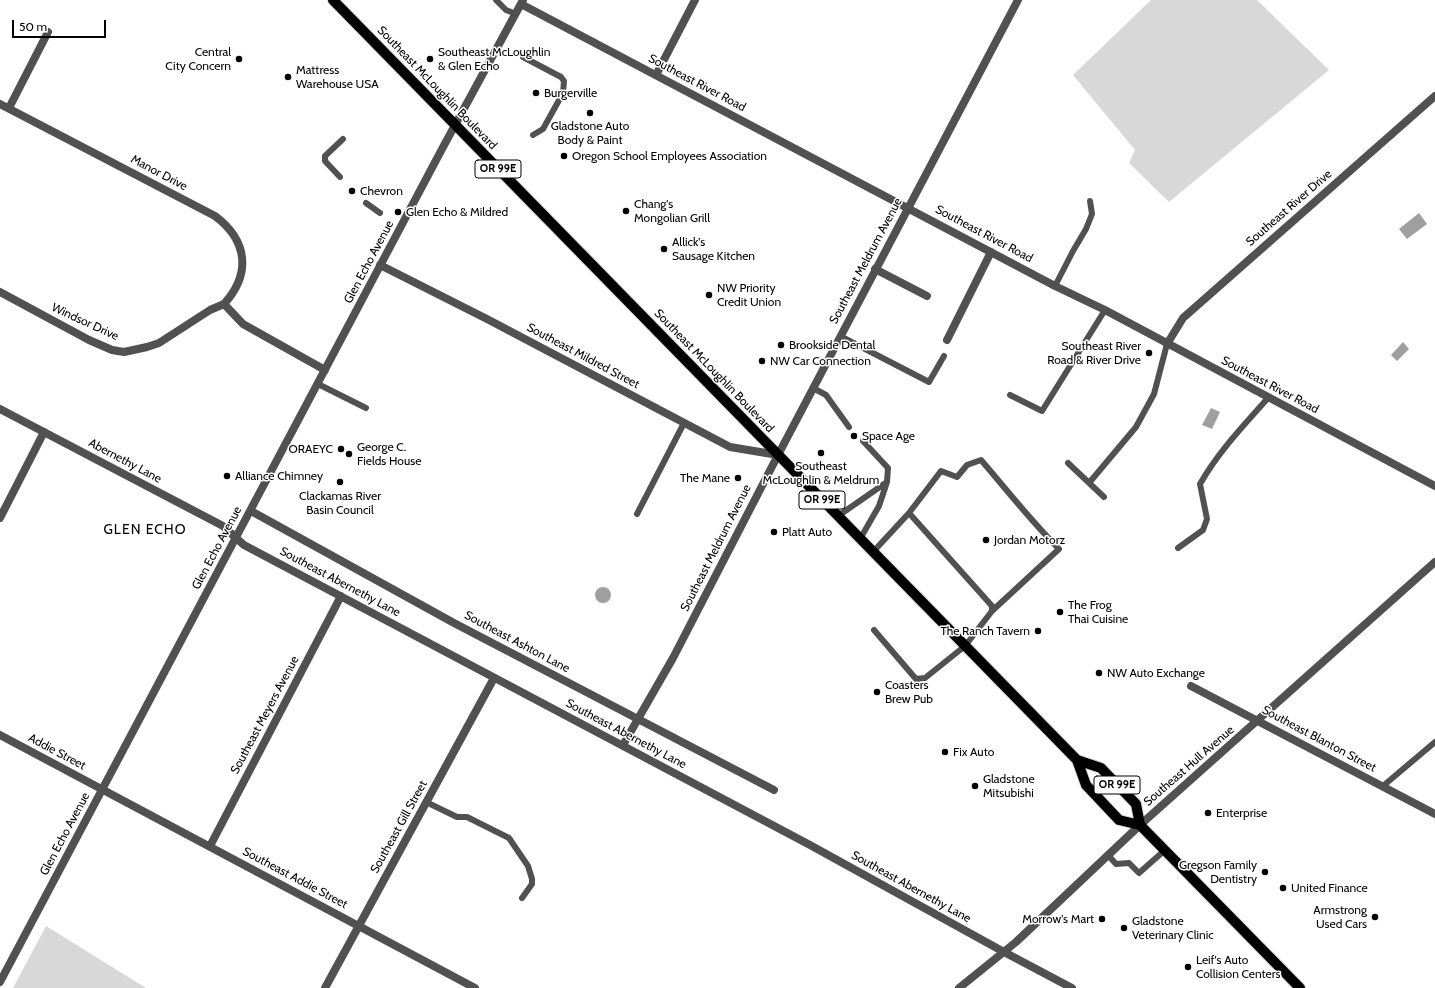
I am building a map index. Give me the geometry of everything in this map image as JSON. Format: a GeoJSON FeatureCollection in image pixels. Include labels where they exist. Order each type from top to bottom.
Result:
{"type":"FeatureCollection","features":[{"type":"Feature","properties":{"kind":"main road","name":"Southeast McLoughlin Boulevard"},"geometry":{"type":"LineString","coordinates":[[333,0],[1077,760],[1086,785],[1114,815],[1119,820],[1140,825],[1136,804],[1101,768],[1077,760]]}},
{"type":"Feature","properties":{"kind":"main road"},"geometry":{"type":"LineString","coordinates":[[1140,825],[1300,988]]}},
{"type":"Feature","properties":{"kind":"street"},"geometry":{"type":"LineString","coordinates":[[656,75],[695,0]]}},
{"type":"Feature","properties":{"kind":"street","name":"Southeast Meldrum Avenue"},"geometry":{"type":"LineString","coordinates":[[623,745],[673,658],[840,336],[1018,0]]}},
{"type":"Feature","properties":{"kind":"street","name":"Glen Echo Avenue"},"geometry":{"type":"LineString","coordinates":[[0,982],[251,511],[380,265],[522,2]]}},
{"type":"Feature","properties":{"kind":"street","name":"Southeast River Road"},"geometry":{"type":"LineString","coordinates":[[522,2],[656,75],[1055,286],[1105,310],[1435,486]]}},
{"type":"Feature","properties":{"kind":"street"},"geometry":{"type":"LineString","coordinates":[[9,108],[48,32]]}},
{"type":"Feature","properties":{"kind":"street","name":"Southeast River Drive"},"geometry":{"type":"LineString","coordinates":[[1167,344],[1183,318],[1435,96]]}},
{"type":"Feature","properties":{"kind":"street","name":"Manor Drive"},"geometry":{"type":"LineString","coordinates":[[0,104],[215,216],[227,225],[234,234],[240,246],[242,272],[236,289],[224,304]]}},
{"type":"Feature","properties":{"kind":"street"},"geometry":{"type":"LineString","coordinates":[[947,340],[991,252]]}},
{"type":"Feature","properties":{"kind":"street","name":"Southeast Mildred Street"},"geometry":{"type":"LineString","coordinates":[[380,265],[487,319],[730,448],[778,455]]}},
{"type":"Feature","properties":{"kind":"street"},"geometry":{"type":"LineString","coordinates":[[875,270],[927,296]]}},
{"type":"Feature","properties":{"kind":"street","name":"Windsor Drive"},"geometry":{"type":"LineString","coordinates":[[0,292],[89,340],[112,350],[124,352],[147,348],[159,343],[210,310],[224,304]]}},
{"type":"Feature","properties":{"kind":"street"},"geometry":{"type":"LineString","coordinates":[[224,304],[243,324],[325,370]]}},
{"type":"Feature","properties":{"kind":"street","name":"Abernethy Lane"},"geometry":{"type":"LineString","coordinates":[[0,409],[223,526],[236,538]]}},
{"type":"Feature","properties":{"kind":"street"},"geometry":{"type":"LineString","coordinates":[[0,518],[44,432]]}},
{"type":"Feature","properties":{"kind":"street","name":"Southeast Ashton Lane"},"geometry":{"type":"LineString","coordinates":[[251,511],[454,623],[774,790]]}},
{"type":"Feature","properties":{"kind":"street","name":"Southeast Abernethy Lane"},"geometry":{"type":"LineString","coordinates":[[236,538],[244,545],[810,845],[1072,988]]}},
{"type":"Feature","properties":{"kind":"street","name":"Southeast Hull Avenue"},"geometry":{"type":"LineString","coordinates":[[959,988],[1004,952],[1140,825],[1435,562]]}},
{"type":"Feature","properties":{"kind":"street","name":"Southeast Meyers Avenue"},"geometry":{"type":"LineString","coordinates":[[210,846],[341,596]]}},
{"type":"Feature","properties":{"kind":"street","name":"Southeast Gill Street"},"geometry":{"type":"LineString","coordinates":[[325,988],[494,678]]}},
{"type":"Feature","properties":{"kind":"street","name":"Southeast Blanton Street"},"geometry":{"type":"LineString","coordinates":[[1191,686],[1435,814]]}},
{"type":"Feature","properties":{"kind":"street","name":"Addie Street"},"geometry":{"type":"LineString","coordinates":[[0,735],[103,789]]}},
{"type":"Feature","properties":{"kind":"street","name":"Southeast Addie Street"},"geometry":{"type":"LineString","coordinates":[[103,789],[475,988]]}},
{"type":"Feature","properties":{"kind":"lane"},"geometry":{"type":"LineString","coordinates":[[496,0],[506,10],[516,14]]}},
{"type":"Feature","properties":{"kind":"lane"},"geometry":{"type":"LineString","coordinates":[[524,57],[561,77],[564,87],[563,93],[543,129],[533,135]]}},
{"type":"Feature","properties":{"kind":"lane"},"geometry":{"type":"LineString","coordinates":[[340,177],[325,161],[326,156],[344,139]]}},
{"type":"Feature","properties":{"kind":"lane"},"geometry":{"type":"LineString","coordinates":[[1055,286],[1086,229],[1092,214],[1090,201]]}},
{"type":"Feature","properties":{"kind":"lane"},"geometry":{"type":"LineString","coordinates":[[366,203],[380,213]]}},
{"type":"Feature","properties":{"kind":"lane"},"geometry":{"type":"LineString","coordinates":[[1010,395],[1042,411],[1105,310]]}},
{"type":"Feature","properties":{"kind":"lane"},"geometry":{"type":"LineString","coordinates":[[840,336],[929,382],[944,356]]}},
{"type":"Feature","properties":{"kind":"lane"},"geometry":{"type":"LineString","coordinates":[[1088,483],[1136,428],[1154,394],[1167,344]]}},
{"type":"Feature","properties":{"kind":"lane"},"geometry":{"type":"LineString","coordinates":[[318,384],[366,408]]}},
{"type":"Feature","properties":{"kind":"lane"},"geometry":{"type":"LineString","coordinates":[[813,388],[826,395],[849,427]]}},
{"type":"Feature","properties":{"kind":"lane"},"geometry":{"type":"LineString","coordinates":[[1178,548],[1203,530],[1207,519],[1200,484],[1205,475],[1239,431],[1268,398]]}},
{"type":"Feature","properties":{"kind":"lane"},"geometry":{"type":"LineString","coordinates":[[637,514],[684,423]]}},
{"type":"Feature","properties":{"kind":"lane"},"geometry":{"type":"LineString","coordinates":[[860,539],[879,506],[889,475],[888,468],[863,441]]}},
{"type":"Feature","properties":{"kind":"lane"},"geometry":{"type":"LineString","coordinates":[[873,552],[909,513],[941,471],[957,477],[967,465],[981,460],[1028,513],[1034,524],[1059,549],[992,611],[965,646],[925,678],[916,679],[874,630]]}},
{"type":"Feature","properties":{"kind":"lane"},"geometry":{"type":"LineString","coordinates":[[1068,463],[1104,497]]}},
{"type":"Feature","properties":{"kind":"lane"},"geometry":{"type":"LineString","coordinates":[[838,516],[887,482]]}},
{"type":"Feature","properties":{"kind":"lane"},"geometry":{"type":"LineString","coordinates":[[909,513],[992,606],[992,611]]}},
{"type":"Feature","properties":{"kind":"lane"},"geometry":{"type":"LineString","coordinates":[[1383,786],[1435,742]]}},
{"type":"Feature","properties":{"kind":"lane"},"geometry":{"type":"LineString","coordinates":[[426,802],[457,817],[467,817],[509,838],[528,866],[532,879],[532,884],[522,898]]}},
{"type":"Feature","properties":{"kind":"lane"},"geometry":{"type":"LineString","coordinates":[[1108,855],[1116,864],[1129,863],[1139,873],[1165,850]]}},
{"type":"Feature","properties":{"kind":"shaded area"},"geometry":{"type":"Polygon","coordinates":[[[1151,0],[1257,0],[1329,70],[1169,202],[1129,163],[1135,150],[1073,75],[1151,0]]]}},
{"type":"Feature","properties":{"kind":"shaded area"},"geometry":{"type":"Polygon","coordinates":[[[1419,213],[1427,224],[1407,239],[1399,229],[1419,213]]]}},
{"type":"Feature","properties":{"kind":"shaded area"},"geometry":{"type":"Polygon","coordinates":[[[1403,342],[1409,349],[1397,361],[1391,355],[1403,342]]]}},
{"type":"Feature","properties":{"kind":"shaded area"},"geometry":{"type":"Polygon","coordinates":[[[1211,408],[1220,412],[1212,429],[1202,425],[1211,408]]]}},
{"type":"Feature","properties":{"kind":"shaded area"},"geometry":{"type":"Polygon","coordinates":[[[600,587],[606,587],[611,592],[609,601],[606,603],[600,603],[595,598],[595,592],[600,587]]]}},
{"type":"Feature","properties":{"kind":"shaded area"},"geometry":{"type":"Polygon","coordinates":[[[46,926],[146,988],[13,988],[46,926]]]}},
{"type":"Feature","properties":{"kind":"place","name":"Central City Concern"},"geometry":{"type":"Point","coordinates":[239,59]}},
{"type":"Feature","properties":{"kind":"place","name":"Southeast McLoughlin & Glen Echo"},"geometry":{"type":"Point","coordinates":[430,59]}},
{"type":"Feature","properties":{"kind":"place","name":"Mattress Warehouse USA"},"geometry":{"type":"Point","coordinates":[288,77]}},
{"type":"Feature","properties":{"kind":"place","name":"Burgerville"},"geometry":{"type":"Point","coordinates":[536,93]}},
{"type":"Feature","properties":{"kind":"place","name":"Gladstone Auto Body & Paint"},"geometry":{"type":"Point","coordinates":[590,113]}},
{"type":"Feature","properties":{"kind":"place","name":"Oregon School Employees Association"},"geometry":{"type":"Point","coordinates":[564,156]}},
{"type":"Feature","properties":{"kind":"place","name":"Chevron"},"geometry":{"type":"Point","coordinates":[352,191]}},
{"type":"Feature","properties":{"kind":"place","name":"Chang's Mongolian Grill"},"geometry":{"type":"Point","coordinates":[626,211]}},
{"type":"Feature","properties":{"kind":"place","name":"Glen Echo & Mildred"},"geometry":{"type":"Point","coordinates":[398,212]}},
{"type":"Feature","properties":{"kind":"place","name":"Allick's Sausage Kitchen"},"geometry":{"type":"Point","coordinates":[664,249]}},
{"type":"Feature","properties":{"kind":"place","name":"NW Priority Credit Union"},"geometry":{"type":"Point","coordinates":[709,295]}},
{"type":"Feature","properties":{"kind":"place","name":"Brookside Dental"},"geometry":{"type":"Point","coordinates":[781,345]}},
{"type":"Feature","properties":{"kind":"place","name":"Southeast River Road & River Drive"},"geometry":{"type":"Point","coordinates":[1149,353]}},
{"type":"Feature","properties":{"kind":"place","name":"NW Car Connection"},"geometry":{"type":"Point","coordinates":[762,361]}},
{"type":"Feature","properties":{"kind":"place","name":"Space Age"},"geometry":{"type":"Point","coordinates":[854,436]}},
{"type":"Feature","properties":{"kind":"place","name":"ORAEYC"},"geometry":{"type":"Point","coordinates":[341,449]}},
{"type":"Feature","properties":{"kind":"place","name":"Southeast McLoughlin & Meldrum"},"geometry":{"type":"Point","coordinates":[821,453]}},
{"type":"Feature","properties":{"kind":"place","name":"George C. Fields House"},"geometry":{"type":"Point","coordinates":[349,454]}},
{"type":"Feature","properties":{"kind":"place","name":"Alliance Chimney"},"geometry":{"type":"Point","coordinates":[227,476]}},
{"type":"Feature","properties":{"kind":"place","name":"The Mane"},"geometry":{"type":"Point","coordinates":[738,478]}},
{"type":"Feature","properties":{"kind":"place","name":"Clackamas River Basin Council"},"geometry":{"type":"Point","coordinates":[340,482]}},
{"type":"Feature","properties":{"kind":"place","name":"Platt Auto"},"geometry":{"type":"Point","coordinates":[774,532]}},
{"type":"Feature","properties":{"kind":"place","name":"Jordan Motorz"},"geometry":{"type":"Point","coordinates":[986,540]}},
{"type":"Feature","properties":{"kind":"place","name":"The Frog Thai Cuisine"},"geometry":{"type":"Point","coordinates":[1060,612]}},
{"type":"Feature","properties":{"kind":"place","name":"The Ranch Tavern"},"geometry":{"type":"Point","coordinates":[1038,631]}},
{"type":"Feature","properties":{"kind":"place","name":"NW Auto Exchange"},"geometry":{"type":"Point","coordinates":[1099,673]}},
{"type":"Feature","properties":{"kind":"place","name":"Coasters Brew Pub"},"geometry":{"type":"Point","coordinates":[877,692]}},
{"type":"Feature","properties":{"kind":"place","name":"Fix Auto"},"geometry":{"type":"Point","coordinates":[945,752]}},
{"type":"Feature","properties":{"kind":"place","name":"Gladstone Mitsubishi"},"geometry":{"type":"Point","coordinates":[975,786]}},
{"type":"Feature","properties":{"kind":"place","name":"Enterprise"},"geometry":{"type":"Point","coordinates":[1208,813]}},
{"type":"Feature","properties":{"kind":"place","name":"Gregson Family Dentistry"},"geometry":{"type":"Point","coordinates":[1265,872]}},
{"type":"Feature","properties":{"kind":"place","name":"United Finance"},"geometry":{"type":"Point","coordinates":[1283,888]}},
{"type":"Feature","properties":{"kind":"place","name":"Armstrong Used Cars"},"geometry":{"type":"Point","coordinates":[1375,917]}},
{"type":"Feature","properties":{"kind":"place","name":"Morrow's Mart"},"geometry":{"type":"Point","coordinates":[1102,919]}},
{"type":"Feature","properties":{"kind":"place","name":"Gladstone Veterinary Clinic"},"geometry":{"type":"Point","coordinates":[1124,928]}},
{"type":"Feature","properties":{"kind":"place","name":"Leif's Auto Collision Centers"},"geometry":{"type":"Point","coordinates":[1188,967]}},
{"type":"Feature","properties":{"kind":"district","name":"GLEN ECHO"},"geometry":{"type":"Point","coordinates":[145,530]}}]}
